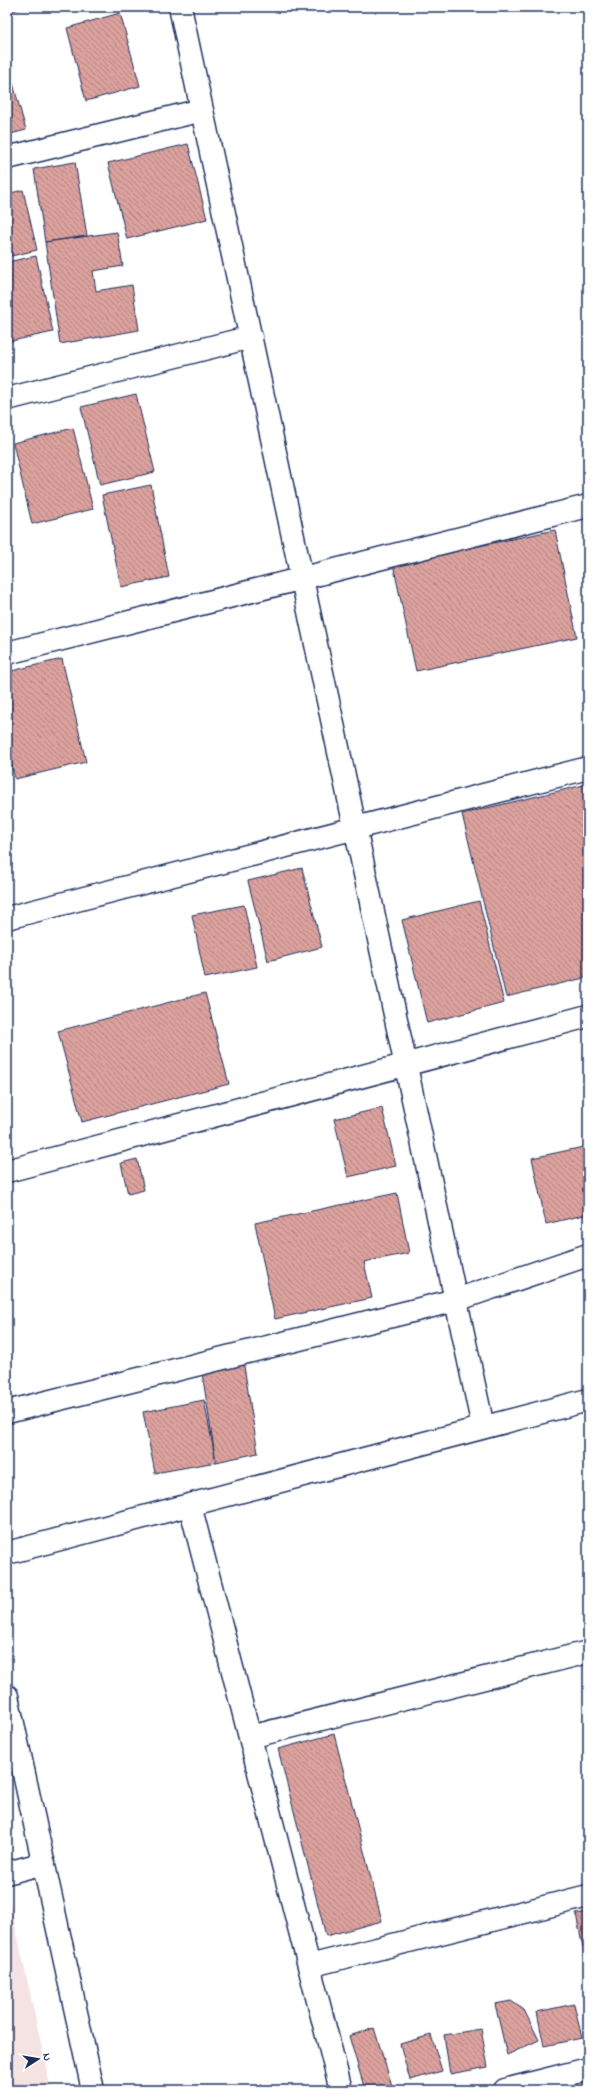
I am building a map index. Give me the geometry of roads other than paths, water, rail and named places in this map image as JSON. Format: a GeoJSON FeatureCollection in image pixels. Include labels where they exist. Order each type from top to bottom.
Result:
{"type":"FeatureCollection","features":[{"type":"Feature","properties":{"kind":"street"},"geometry":{"type":"LineString","coordinates":[[180,7],[483,1427]]}},
{"type":"Feature","properties":{"kind":"street"},"geometry":{"type":"LineString","coordinates":[[7,158],[202,110]]}},
{"type":"Feature","properties":{"kind":"street"},"geometry":{"type":"LineString","coordinates":[[7,399],[250,337]]}},
{"type":"Feature","properties":{"kind":"street"},"geometry":{"type":"LineString","coordinates":[[7,653],[588,506]]}},
{"type":"Feature","properties":{"kind":"street"},"geometry":{"type":"LineString","coordinates":[[7,918],[588,768]]}},
{"type":"Feature","properties":{"kind":"street"},"geometry":{"type":"LineString","coordinates":[[7,1170],[588,1016]]}},
{"type":"Feature","properties":{"kind":"street"},"geometry":{"type":"LineString","coordinates":[[7,1412],[456,1300],[588,1255]]}},
{"type":"Feature","properties":{"kind":"street"},"geometry":{"type":"LineString","coordinates":[[7,1553],[588,1400]]}},
{"type":"Feature","properties":{"kind":"street"},"geometry":{"type":"LineString","coordinates":[[190,1505],[341,2090]]}},
{"type":"Feature","properties":{"kind":"street"},"geometry":{"type":"LineString","coordinates":[[250,1737],[588,1652]]}},
{"type":"Feature","properties":{"kind":"street"},"geometry":{"type":"LineString","coordinates":[[7,1696],[93,2090]]}},
{"type":"Feature","properties":{"kind":"street"},"geometry":{"type":"LineString","coordinates":[[7,1873],[44,1863]]}},
{"type":"Feature","properties":{"kind":"street"},"geometry":{"type":"LineString","coordinates":[[309,1966],[588,1896]]}},
{"type":"Feature","properties":{"kind":"street"},"geometry":{"type":"LineString","coordinates":[[505,2090],[588,2069]]}}]}
